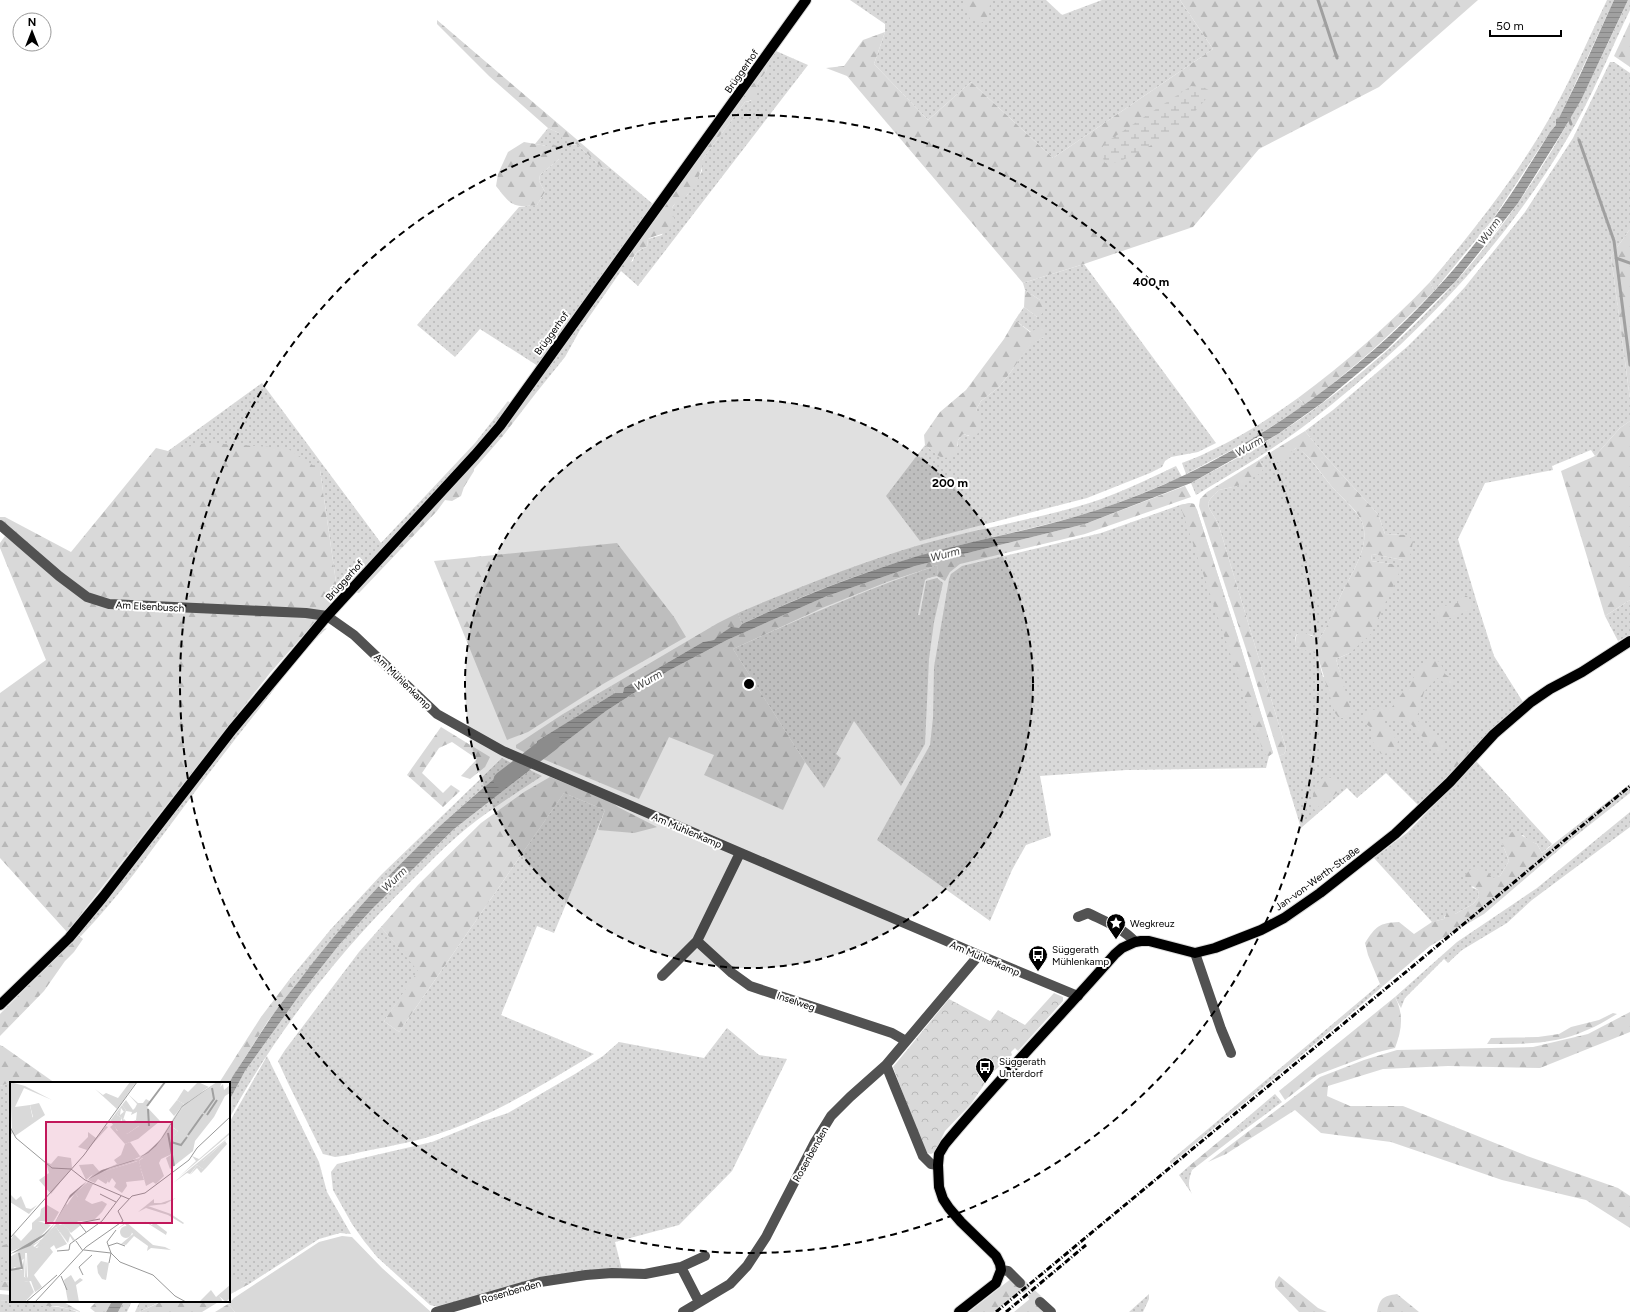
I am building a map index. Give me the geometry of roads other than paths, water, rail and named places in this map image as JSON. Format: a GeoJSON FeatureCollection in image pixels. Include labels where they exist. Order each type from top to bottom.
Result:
{"type":"FeatureCollection","features":[{"type":"Feature","properties":{"kind":"main road","name":"Brüggerhof"},"geometry":{"type":"LineString","coordinates":[[0,1005],[74,932],[232,730],[328,616],[500,426],[806,0]]}},
{"type":"Feature","properties":{"kind":"main road","name":"Jan-von-Werth-Straße"},"geometry":{"type":"LineString","coordinates":[[1001,1270],[996,1256],[948,1208],[943,1199],[939,1187],[938,1165],[940,1154],[952,1135],[999,1080],[1025,1055],[1114,954],[1122,948],[1135,942],[1150,941],[1195,953],[1215,948],[1261,930],[1284,918],[1320,893],[1395,834],[1450,782],[1494,734],[1531,702],[1550,689],[1582,672],[1630,641]]}},
{"type":"Feature","properties":{"kind":"main road"},"geometry":{"type":"LineString","coordinates":[[959,1312],[996,1283],[1001,1270]]}},
{"type":"Feature","properties":{"kind":"street","name":"Am Elsenbusch"},"geometry":{"type":"LineString","coordinates":[[0,525],[59,576],[86,596],[109,604],[306,613],[328,616]]}},
{"type":"Feature","properties":{"kind":"street","name":"Am Mühlenkamp"},"geometry":{"type":"LineString","coordinates":[[328,616],[354,635],[437,714],[503,751],[979,956],[1078,996]]}},
{"type":"Feature","properties":{"kind":"street"},"geometry":{"type":"LineString","coordinates":[[662,976],[697,941],[740,853]]}},
{"type":"Feature","properties":{"kind":"street"},"geometry":{"type":"LineString","coordinates":[[1078,917],[1088,913],[1108,922],[1130,936],[1135,942]]}},
{"type":"Feature","properties":{"kind":"street","name":"Inselweg"},"geometry":{"type":"LineString","coordinates":[[697,941],[732,973],[750,986],[892,1033],[906,1041]]}},
{"type":"Feature","properties":{"kind":"street"},"geometry":{"type":"LineString","coordinates":[[1195,953],[1221,1029],[1231,1053]]}},
{"type":"Feature","properties":{"kind":"street","name":"Rosenbenden"},"geometry":{"type":"LineString","coordinates":[[683,1312],[730,1284],[747,1266],[766,1237],[815,1142],[831,1116],[850,1096],[886,1065],[979,956]]}},
{"type":"Feature","properties":{"kind":"street"},"geometry":{"type":"LineString","coordinates":[[886,1065],[923,1156],[932,1164],[938,1165]]}},
{"type":"Feature","properties":{"kind":"street","name":"Rosenbenden"},"geometry":{"type":"LineString","coordinates":[[436,1312],[540,1282],[612,1273],[645,1274],[681,1266],[705,1256]]}},
{"type":"Feature","properties":{"kind":"street"},"geometry":{"type":"LineString","coordinates":[[681,1266],[699,1302]]}},
{"type":"Feature","properties":{"kind":"street"},"geometry":{"type":"LineString","coordinates":[[1001,1270],[1008,1271],[1020,1283]]}},
{"type":"Feature","properties":{"kind":"street"},"geometry":{"type":"LineString","coordinates":[[1040,1302],[1051,1312]]}},
{"type":"Feature","properties":{"kind":"water"},"geometry":{"type":"Polygon","coordinates":[[[1614,0],[1628,0],[1581,100],[1518,203],[1456,281],[1387,349],[1322,403],[1278,434],[1191,483],[1085,524],[915,566],[827,596],[727,640],[668,671],[606,711],[543,759],[528,754],[535,749],[537,746],[537,741],[615,693],[623,693],[624,688],[703,642],[714,640],[731,627],[739,628],[742,624],[790,602],[864,573],[940,550],[1038,527],[1077,516],[1154,489],[1211,462],[1265,431],[1318,395],[1367,356],[1414,313],[1456,267],[1494,218],[1556,125],[1556,119],[1559,118],[1581,73],[1614,0]]]}},
{"type":"Feature","properties":{"kind":"water"},"geometry":{"type":"Polygon","coordinates":[[[513,764],[530,770],[454,829],[373,908],[339,945],[301,993],[245,1071],[230,1099],[230,1082],[233,1076],[271,1017],[322,951],[372,893],[426,839],[483,788],[513,764]]]}},
{"type":"Feature","properties":{"kind":"water"},"geometry":{"type":"Polygon","coordinates":[[[111,1302],[123,1302],[118,1312],[106,1312],[111,1302]]]}},
{"type":"Feature","properties":{"kind":"waterway"},"geometry":{"type":"LineString","coordinates":[[1318,0],[1337,58]]}},
{"type":"Feature","properties":{"kind":"waterway"},"geometry":{"type":"LineString","coordinates":[[1568,116],[1571,124]]}},
{"type":"Feature","properties":{"kind":"waterway"},"geometry":{"type":"LineString","coordinates":[[1579,140],[1614,241],[1630,365]]}},
{"type":"Feature","properties":{"kind":"waterway"},"geometry":{"type":"LineString","coordinates":[[1616,258],[1630,263]]}},
{"type":"Feature","properties":{"kind":"waterway","name":"Wurm"},"geometry":{"type":"LineString","coordinates":[[502,780],[552,742]]}},
{"type":"Feature","properties":{"kind":"tunnel"},"geometry":{"type":"LineString","coordinates":[[1020,1283],[1040,1302]]}},
{"type":"Feature","properties":{"kind":"railway"},"geometry":{"type":"LineString","coordinates":[[996,1312],[1630,786]]}},
{"type":"Feature","properties":{"kind":"railway"},"geometry":{"type":"LineString","coordinates":[[1006,1312],[1086,1245]]}},
{"type":"Feature","properties":{"kind":"place","name":"Wegkreuz"},"geometry":{"type":"Point","coordinates":[1116,940]}},
{"type":"Feature","properties":{"kind":"place","name":"Süggerath Mühlenkamp"},"geometry":{"type":"Point","coordinates":[1038,972]}},
{"type":"Feature","properties":{"kind":"place","name":"Süggerath Unterdorf"},"geometry":{"type":"Point","coordinates":[985,1084]}}]}
